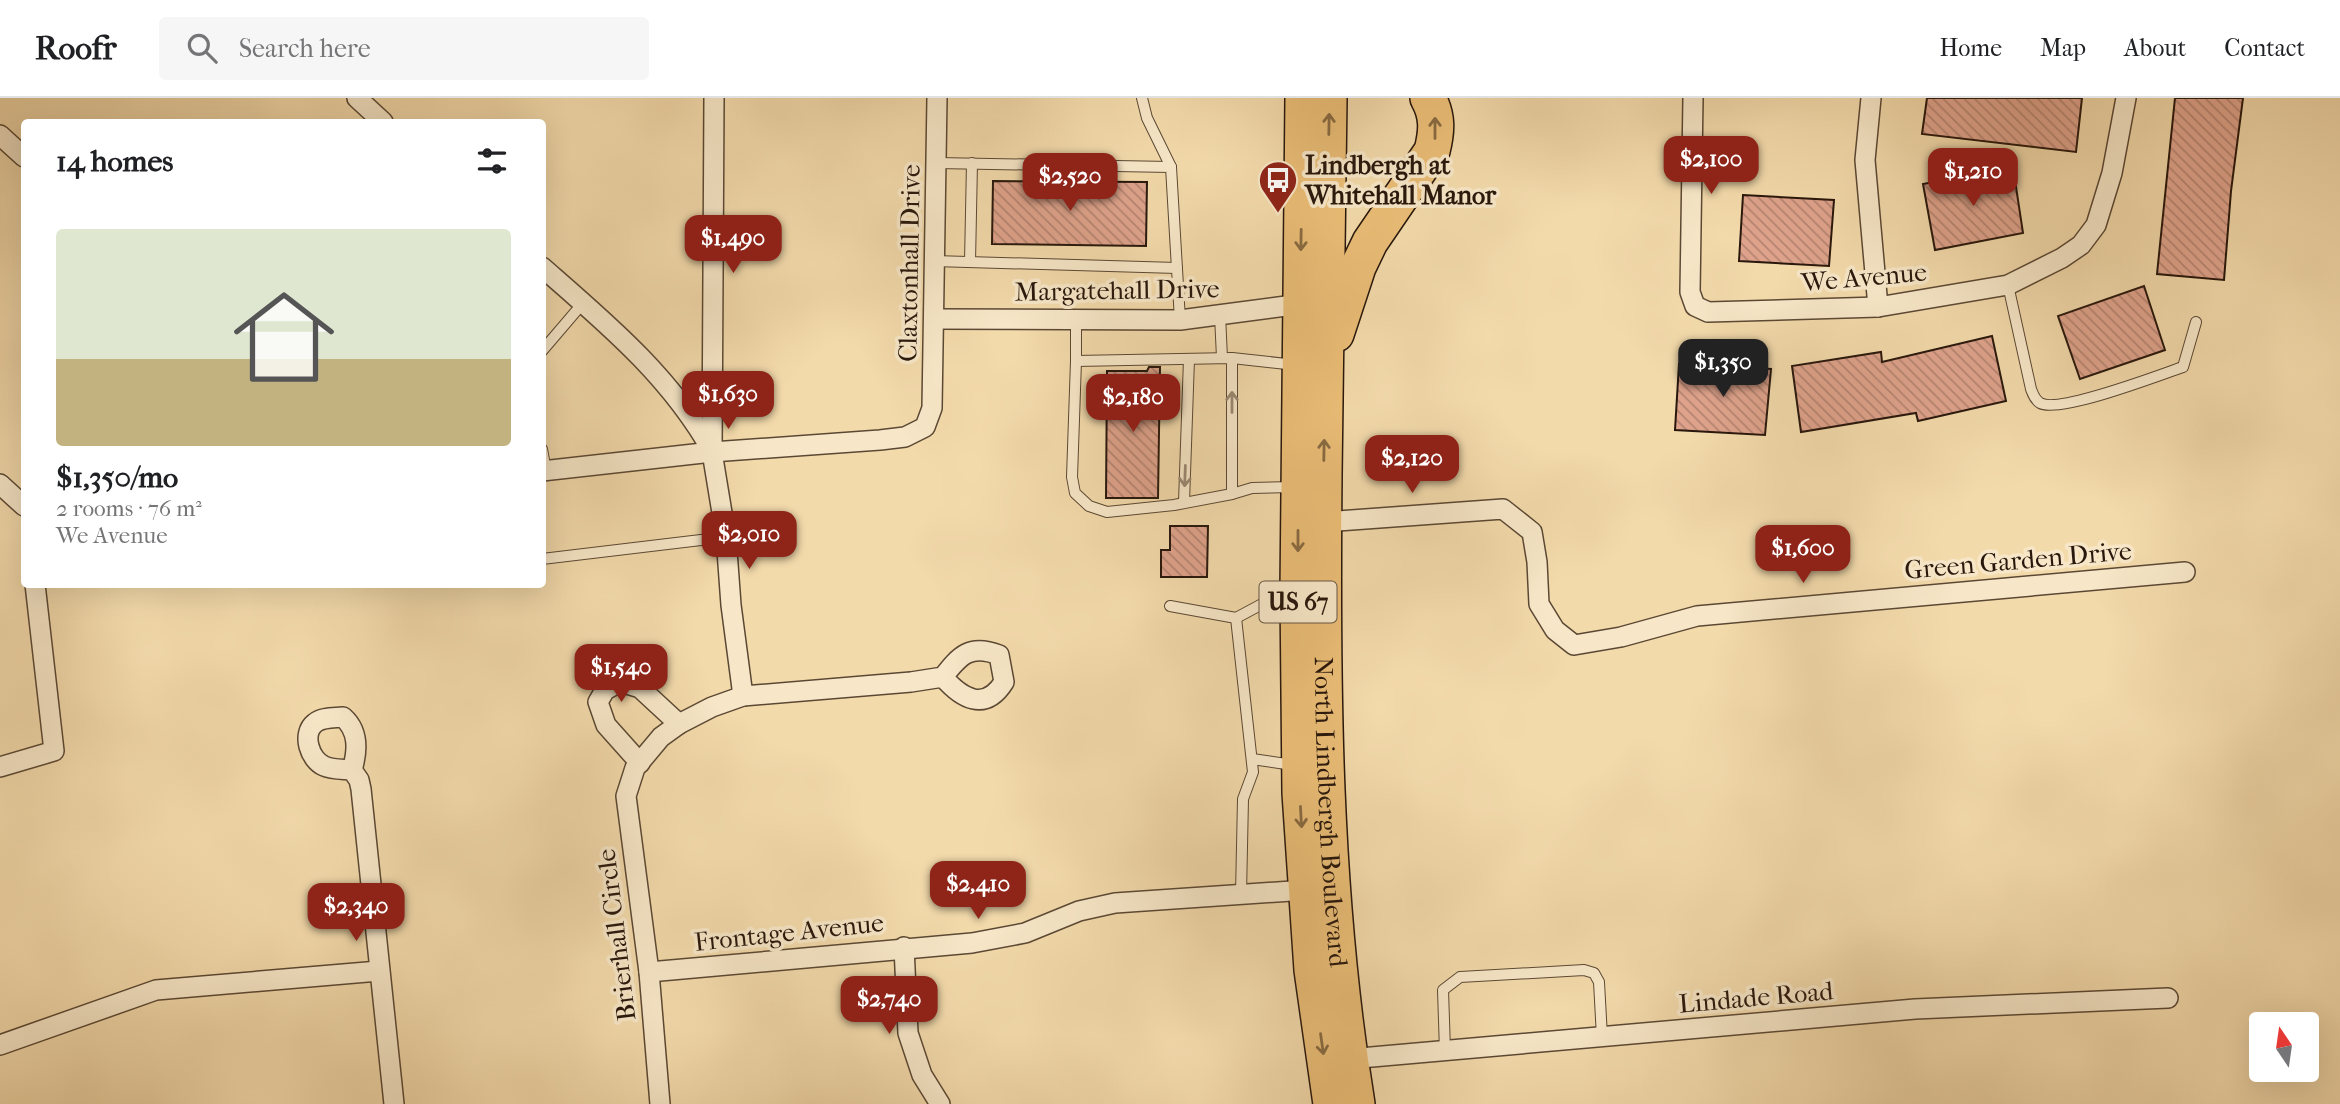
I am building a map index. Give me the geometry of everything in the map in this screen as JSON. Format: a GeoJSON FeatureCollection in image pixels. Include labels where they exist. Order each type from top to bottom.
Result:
{"type":"FeatureCollection","features":[{"type":"Feature","properties":{"kind":"highway","name":"North Lindbergh Boulevard"},"geometry":{"type":"LineString","coordinates":[[1303,98],[1301,304],[1313,365],[1324,522],[1323,709],[1328,849],[1339,990],[1357,1104]]}},
{"type":"Feature","properties":{"kind":"highway","name":"North Lindbergh Boulevard"},"geometry":{"type":"LineString","coordinates":[[1329,98],[1313,365],[1299,487],[1298,592],[1299,766],[1306,890],[1312,970],[1331,1104]]}},
{"type":"Feature","properties":{"kind":"highway"},"geometry":{"type":"LineString","coordinates":[[1313,365],[1370,242],[1432,150],[1436,122],[1428,98]]}},
{"type":"Feature","properties":{"kind":"street"},"geometry":{"type":"LineString","coordinates":[[356,98],[380,119]]}},
{"type":"Feature","properties":{"kind":"street"},"geometry":{"type":"LineString","coordinates":[[714,98],[712,452],[726,537],[731,605],[743,696]]}},
{"type":"Feature","properties":{"kind":"street","name":"Claxtonhall Drive"},"geometry":{"type":"LineString","coordinates":[[712,452],[892,439],[905,437],[925,427],[932,408],[937,98]]}},
{"type":"Feature","properties":{"kind":"street","name":"We Avenue"},"geometry":{"type":"LineString","coordinates":[[1693,98],[1690,292],[1695,306],[1708,312],[1878,307],[2008,285],[2062,258],[2081,245],[2096,225],[2112,173],[2126,98]]}},
{"type":"Feature","properties":{"kind":"street"},"geometry":{"type":"LineString","coordinates":[[1871,98],[1866,160],[1878,307]]}},
{"type":"Feature","properties":{"kind":"street"},"geometry":{"type":"LineString","coordinates":[[0,135],[21,154]]}},
{"type":"Feature","properties":{"kind":"street"},"geometry":{"type":"LineString","coordinates":[[546,271],[656,371],[678,397],[712,452]]}},
{"type":"Feature","properties":{"kind":"street","name":"Margatehall Drive"},"geometry":{"type":"LineString","coordinates":[[934,319],[1180,320],[1301,304]]}},
{"type":"Feature","properties":{"kind":"street"},"geometry":{"type":"LineString","coordinates":[[546,471],[712,452]]}},
{"type":"Feature","properties":{"kind":"street"},"geometry":{"type":"LineString","coordinates":[[0,484],[21,503]]}},
{"type":"Feature","properties":{"kind":"street","name":"Green Garden Drive"},"geometry":{"type":"LineString","coordinates":[[1324,522],[1503,509],[1532,532],[1539,604],[1555,631],[1574,645],[1621,637],[1697,615],[2185,572]]}},
{"type":"Feature","properties":{"kind":"street"},"geometry":{"type":"LineString","coordinates":[[0,766],[54,751],[35,588]]}},
{"type":"Feature","properties":{"kind":"street","name":"Brierhall Circle"},"geometry":{"type":"LineString","coordinates":[[660,1104],[649,972],[626,796],[640,763],[661,737],[679,724],[712,706],[743,696],[943,677]]}},
{"type":"Feature","properties":{"kind":"street"},"geometry":{"type":"LineString","coordinates":[[640,763],[606,725],[598,702],[605,690],[620,682],[640,688],[679,724]]}},
{"type":"Feature","properties":{"kind":"street"},"geometry":{"type":"LineString","coordinates":[[352,770],[361,789],[394,1104]]}},
{"type":"Feature","properties":{"kind":"street","name":"Frontage Avenue"},"geometry":{"type":"LineString","coordinates":[[649,972],[972,943],[1025,933],[1079,911],[1115,902],[1306,890]]}},
{"type":"Feature","properties":{"kind":"street"},"geometry":{"type":"LineString","coordinates":[[904,947],[908,1032],[922,1075],[940,1104]]}},
{"type":"Feature","properties":{"kind":"street"},"geometry":{"type":"LineString","coordinates":[[0,1045],[156,990],[379,971]]}},
{"type":"Feature","properties":{"kind":"street","name":"Lindade Road"},"geometry":{"type":"LineString","coordinates":[[1349,1059],[1916,1009],[2168,998]]}},
{"type":"Feature","properties":{"kind":"lane"},"geometry":{"type":"LineString","coordinates":[[1142,98],[1147,118],[1171,167],[1180,320]]}},
{"type":"Feature","properties":{"kind":"lane"},"geometry":{"type":"LineString","coordinates":[[937,163],[1171,167]]}},
{"type":"Feature","properties":{"kind":"lane"},"geometry":{"type":"LineString","coordinates":[[970,262],[972,163]]}},
{"type":"Feature","properties":{"kind":"lane"},"geometry":{"type":"LineString","coordinates":[[934,261],[1177,268]]}},
{"type":"Feature","properties":{"kind":"lane"},"geometry":{"type":"LineString","coordinates":[[2008,285],[2031,388],[2035,398],[2047,405],[2077,402],[2183,367],[2196,323]]}},
{"type":"Feature","properties":{"kind":"lane"},"geometry":{"type":"LineString","coordinates":[[546,346],[583,303]]}},
{"type":"Feature","properties":{"kind":"lane"},"geometry":{"type":"LineString","coordinates":[[1220,316],[1227,358],[1232,494]]}},
{"type":"Feature","properties":{"kind":"lane"},"geometry":{"type":"LineString","coordinates":[[1076,320],[1072,477],[1075,494],[1089,506],[1107,513],[1232,494],[1252,488],[1299,487]]}},
{"type":"Feature","properties":{"kind":"lane"},"geometry":{"type":"LineString","coordinates":[[1076,361],[1227,358],[1313,365]]}},
{"type":"Feature","properties":{"kind":"lane"},"geometry":{"type":"LineString","coordinates":[[1184,502],[1189,359]]}},
{"type":"Feature","properties":{"kind":"lane"},"geometry":{"type":"LineString","coordinates":[[546,559],[726,537]]}},
{"type":"Feature","properties":{"kind":"lane"},"geometry":{"type":"LineString","coordinates":[[1170,606],[1236,618],[1264,603],[1298,592]]}},
{"type":"Feature","properties":{"kind":"lane"},"geometry":{"type":"LineString","coordinates":[[1236,618],[1253,772],[1243,799],[1241,894]]}},
{"type":"Feature","properties":{"kind":"lane"},"geometry":{"type":"LineString","coordinates":[[1252,758],[1299,766]]}},
{"type":"Feature","properties":{"kind":"lane"},"geometry":{"type":"LineString","coordinates":[[1446,1051],[1443,990],[1460,977],[1584,970],[1594,973],[1599,982],[1602,1037]]}},
{"type":"Feature","properties":{"kind":"building"},"geometry":{"type":"Polygon","coordinates":[[[1927,98],[2082,98],[2076,152],[1922,134],[1927,98]]]}},
{"type":"Feature","properties":{"kind":"building"},"geometry":{"type":"Polygon","coordinates":[[[2175,98],[2243,98],[2231,191],[2224,280],[2157,274],[2175,98]]]}},
{"type":"Feature","properties":{"kind":"building"},"geometry":{"type":"Polygon","coordinates":[[[2013,167],[2023,233],[1935,250],[1923,184],[2013,167]]]}},
{"type":"Feature","properties":{"kind":"building"},"geometry":{"type":"Polygon","coordinates":[[[993,181],[1147,182],[1146,246],[992,244],[993,181]]]}},
{"type":"Feature","properties":{"kind":"building"},"geometry":{"type":"Polygon","coordinates":[[[1743,195],[1834,200],[1829,266],[1739,261],[1743,195]]]}},
{"type":"Feature","properties":{"kind":"building"},"geometry":{"type":"Polygon","coordinates":[[[2144,286],[2165,350],[2080,379],[2058,316],[2144,286]]]}},
{"type":"Feature","properties":{"kind":"building"},"geometry":{"type":"Polygon","coordinates":[[[1992,336],[2006,401],[1918,421],[1916,413],[1801,432],[1792,366],[1881,352],[1882,362],[1992,336]]]}},
{"type":"Feature","properties":{"kind":"building"},"geometry":{"type":"Polygon","coordinates":[[[1679,364],[1771,369],[1765,435],[1675,430],[1679,364]]]}},
{"type":"Feature","properties":{"kind":"building"},"geometry":{"type":"Polygon","coordinates":[[[1149,367],[1160,367],[1158,498],[1106,498],[1107,371],[1147,371],[1149,367]]]}},
{"type":"Feature","properties":{"kind":"building"},"geometry":{"type":"Polygon","coordinates":[[[1170,526],[1208,526],[1207,577],[1161,577],[1161,550],[1170,550],[1170,526]]]}},
{"type":"Feature","properties":{"kind":"place","name":"Lindbergh at Whitehall Manor"},"geometry":{"type":"Point","coordinates":[1278,214]}}]}
